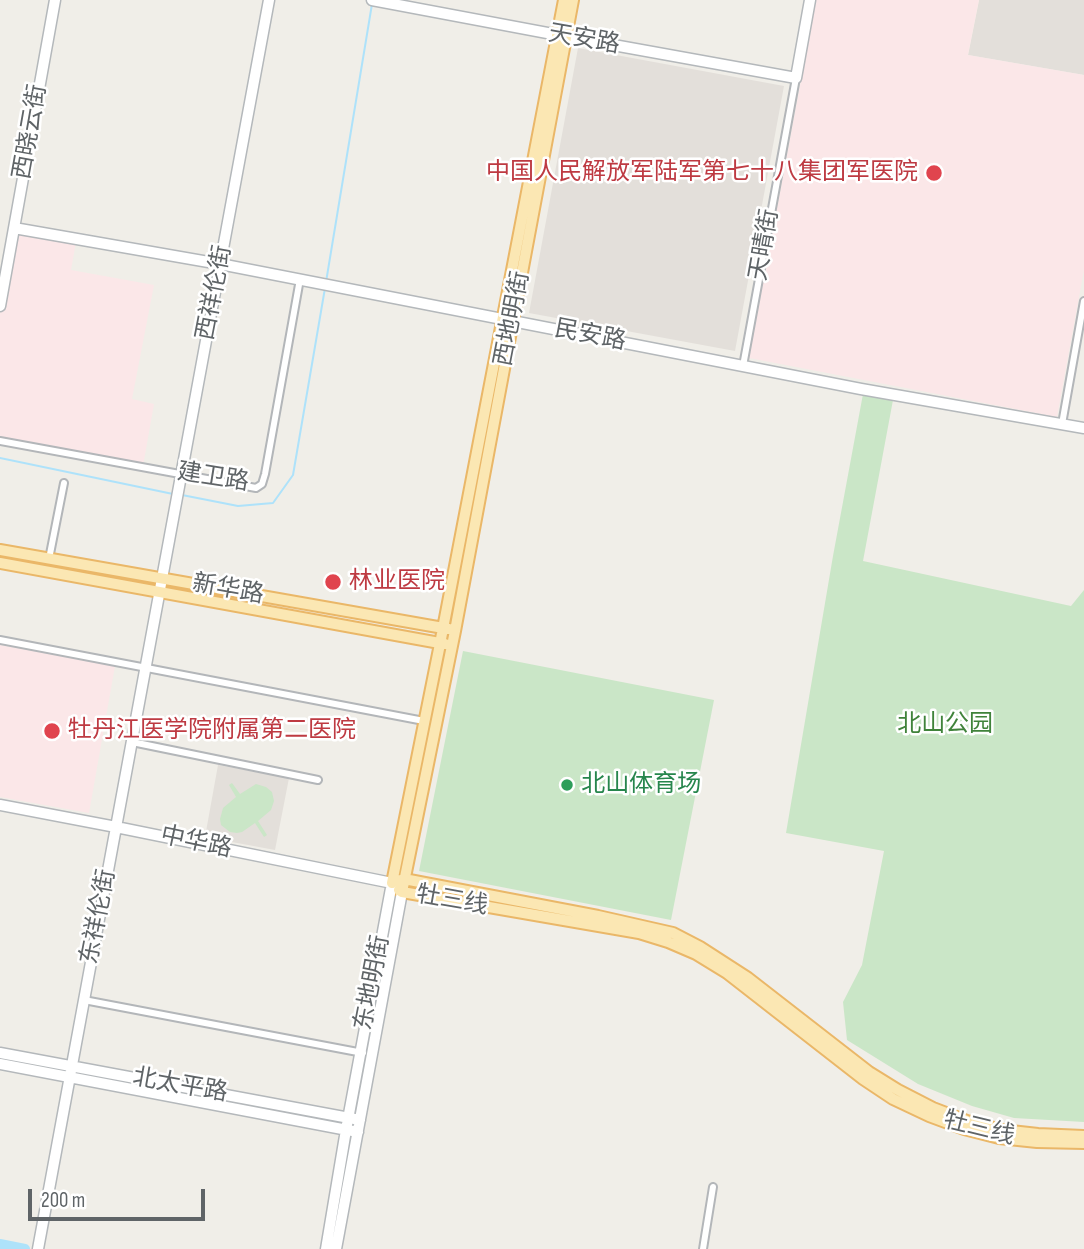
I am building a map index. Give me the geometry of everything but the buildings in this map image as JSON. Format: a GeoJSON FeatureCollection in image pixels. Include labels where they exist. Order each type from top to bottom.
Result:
{"type":"FeatureCollection","features":[{"type":"Feature","properties":{"kind":"main road","name":"西地明街"},"geometry":{"type":"LineString","coordinates":[[562,36],[564,0]]}},
{"type":"Feature","properties":{"kind":"main road","name":"西地明街"},"geometry":{"type":"LineString","coordinates":[[442,636],[508,320],[562,36],[573,0]]}},
{"type":"Feature","properties":{"kind":"main road","name":"西地明街"},"geometry":{"type":"LineString","coordinates":[[454,638],[508,320]]}},
{"type":"Feature","properties":{"kind":"main road","name":"新华路"},"geometry":{"type":"LineString","coordinates":[[0,550],[50,559],[160,586],[454,638]]}},
{"type":"Feature","properties":{"kind":"main road"},"geometry":{"type":"LineString","coordinates":[[0,563],[160,586]]}},
{"type":"Feature","properties":{"kind":"main road","name":"东地明街"},"geometry":{"type":"LineString","coordinates":[[392,883],[442,636]]}},
{"type":"Feature","properties":{"kind":"main road","name":"东地明街"},"geometry":{"type":"LineString","coordinates":[[402,892],[454,638]]}},
{"type":"Feature","properties":{"kind":"main road","name":"牡三线"},"geometry":{"type":"LineString","coordinates":[[1084,1136],[1002,1130],[933,1108],[869,1072],[748,978],[673,933],[404,879],[392,883],[402,892],[639,933],[668,942],[696,954],[727,973],[863,1080],[893,1099],[964,1129],[999,1138],[1084,1143]]}},
{"type":"Feature","properties":{"kind":"street","name":"西晓云街"},"geometry":{"type":"LineString","coordinates":[[0,306],[55,0]]}},
{"type":"Feature","properties":{"kind":"street","name":"西祥伦街"},"geometry":{"type":"LineString","coordinates":[[160,586],[270,0]]}},
{"type":"Feature","properties":{"kind":"street","name":"天安路"},"geometry":{"type":"LineString","coordinates":[[372,0],[796,78]]}},
{"type":"Feature","properties":{"kind":"street","name":"天晴街"},"geometry":{"type":"LineString","coordinates":[[743,366],[810,0]]}},
{"type":"Feature","properties":{"kind":"street","name":"民安路"},"geometry":{"type":"LineString","coordinates":[[14,228],[300,279],[861,389],[1084,428]]}},
{"type":"Feature","properties":{"kind":"street","name":"建卫路"},"geometry":{"type":"LineString","coordinates":[[0,440],[256,488],[262,484],[265,474],[300,279]]}},
{"type":"Feature","properties":{"kind":"street"},"geometry":{"type":"LineString","coordinates":[[1062,424],[1084,301]]}},
{"type":"Feature","properties":{"kind":"street"},"geometry":{"type":"LineString","coordinates":[[50,559],[64,483]]}},
{"type":"Feature","properties":{"kind":"street","name":"东祥伦街"},"geometry":{"type":"LineString","coordinates":[[38,1249],[160,586]]}},
{"type":"Feature","properties":{"kind":"street"},"geometry":{"type":"LineString","coordinates":[[0,639],[424,721]]}},
{"type":"Feature","properties":{"kind":"street"},"geometry":{"type":"LineString","coordinates":[[132,742],[318,780]]}},
{"type":"Feature","properties":{"kind":"street","name":"中华路"},"geometry":{"type":"LineString","coordinates":[[0,805],[392,883]]}},
{"type":"Feature","properties":{"kind":"street","name":"东地明街"},"geometry":{"type":"LineString","coordinates":[[326,1249],[392,883]]}},
{"type":"Feature","properties":{"kind":"street","name":"东地明街"},"geometry":{"type":"LineString","coordinates":[[336,1249],[402,892]]}},
{"type":"Feature","properties":{"kind":"street"},"geometry":{"type":"LineString","coordinates":[[84,1000],[372,1055]]}},
{"type":"Feature","properties":{"kind":"street","name":"北太平路"},"geometry":{"type":"LineString","coordinates":[[0,1053],[71,1072],[359,1132]]}},
{"type":"Feature","properties":{"kind":"street","name":"北太平路"},"geometry":{"type":"LineString","coordinates":[[0,1064],[71,1072],[360,1120]]}},
{"type":"Feature","properties":{"kind":"street"},"geometry":{"type":"LineString","coordinates":[[704,1249],[713,1187]]}},
{"type":"Feature","properties":{"kind":"shaded area","name":"中国人民解放军陆军第七十八集团军医院"},"geometry":{"type":"Polygon","coordinates":[[[816,0],[979,0],[968,55],[1084,75],[1084,270],[1057,417],[749,358],[816,0]]]}},
{"type":"Feature","properties":{"kind":"shaded area"},"geometry":{"type":"Polygon","coordinates":[[[979,0],[1084,0],[1084,75],[968,55],[979,0]]]}},
{"type":"Feature","properties":{"kind":"shaded area"},"geometry":{"type":"Polygon","coordinates":[[[578,48],[784,86],[735,351],[529,313],[578,48]]]}},
{"type":"Feature","properties":{"kind":"shaded area"},"geometry":{"type":"Polygon","coordinates":[[[15,231],[76,242],[71,270],[154,285],[132,399],[154,404],[143,466],[0,440],[0,314],[15,231]]]}},
{"type":"Feature","properties":{"kind":"shaded area","name":"牡丹江医学院附属第二医院"},"geometry":{"type":"Polygon","coordinates":[[[0,645],[115,666],[89,813],[0,797],[0,645]]]}},
{"type":"Feature","properties":{"kind":"shaded area"},"geometry":{"type":"Polygon","coordinates":[[[218,765],[289,778],[275,850],[205,837],[218,765]]]}},
{"type":"Feature","properties":{"kind":"green space","name":"北山公园"},"geometry":{"type":"Polygon","coordinates":[[[863,394],[893,400],[863,561],[1071,606],[1084,590],[1084,1122],[1014,1118],[972,1106],[918,1084],[847,1040],[843,1002],[862,965],[884,851],[786,833],[863,394]]]}},
{"type":"Feature","properties":{"kind":"green space","name":"北山体育场"},"geometry":{"type":"Polygon","coordinates":[[[463,651],[714,700],[671,920],[419,871],[463,651]]]}},
{"type":"Feature","properties":{"kind":"green space"},"geometry":{"type":"Polygon","coordinates":[[[232,783],[240,794],[256,784],[272,792],[274,801],[271,810],[258,821],[267,835],[264,837],[255,823],[237,833],[230,832],[221,825],[223,808],[236,797],[229,785],[232,783]]]}},
{"type":"Feature","properties":{"kind":"waterway"},"geometry":{"type":"LineString","coordinates":[[326,282],[372,4]]}},
{"type":"Feature","properties":{"kind":"waterway"},"geometry":{"type":"LineString","coordinates":[[182,495],[238,506],[273,503],[293,475],[325,288]]}},
{"type":"Feature","properties":{"kind":"waterway"},"geometry":{"type":"LineString","coordinates":[[0,458],[173,494]]}},
{"type":"Feature","properties":{"kind":"waterway"},"geometry":{"type":"LineString","coordinates":[[0,1244],[25,1249]]}},
{"type":"Feature","properties":{"kind":"place","name":"中国人民解放军陆军第七十八集团军医院"},"geometry":{"type":"Point","coordinates":[934,173]}},
{"type":"Feature","properties":{"kind":"place","name":"林业医院"},"geometry":{"type":"Point","coordinates":[333,582]}},
{"type":"Feature","properties":{"kind":"place","name":"牡丹江医学院附属第二医院"},"geometry":{"type":"Point","coordinates":[52,731]}},
{"type":"Feature","properties":{"kind":"place","name":"北山体育场"},"geometry":{"type":"Point","coordinates":[567,785]}}]}
